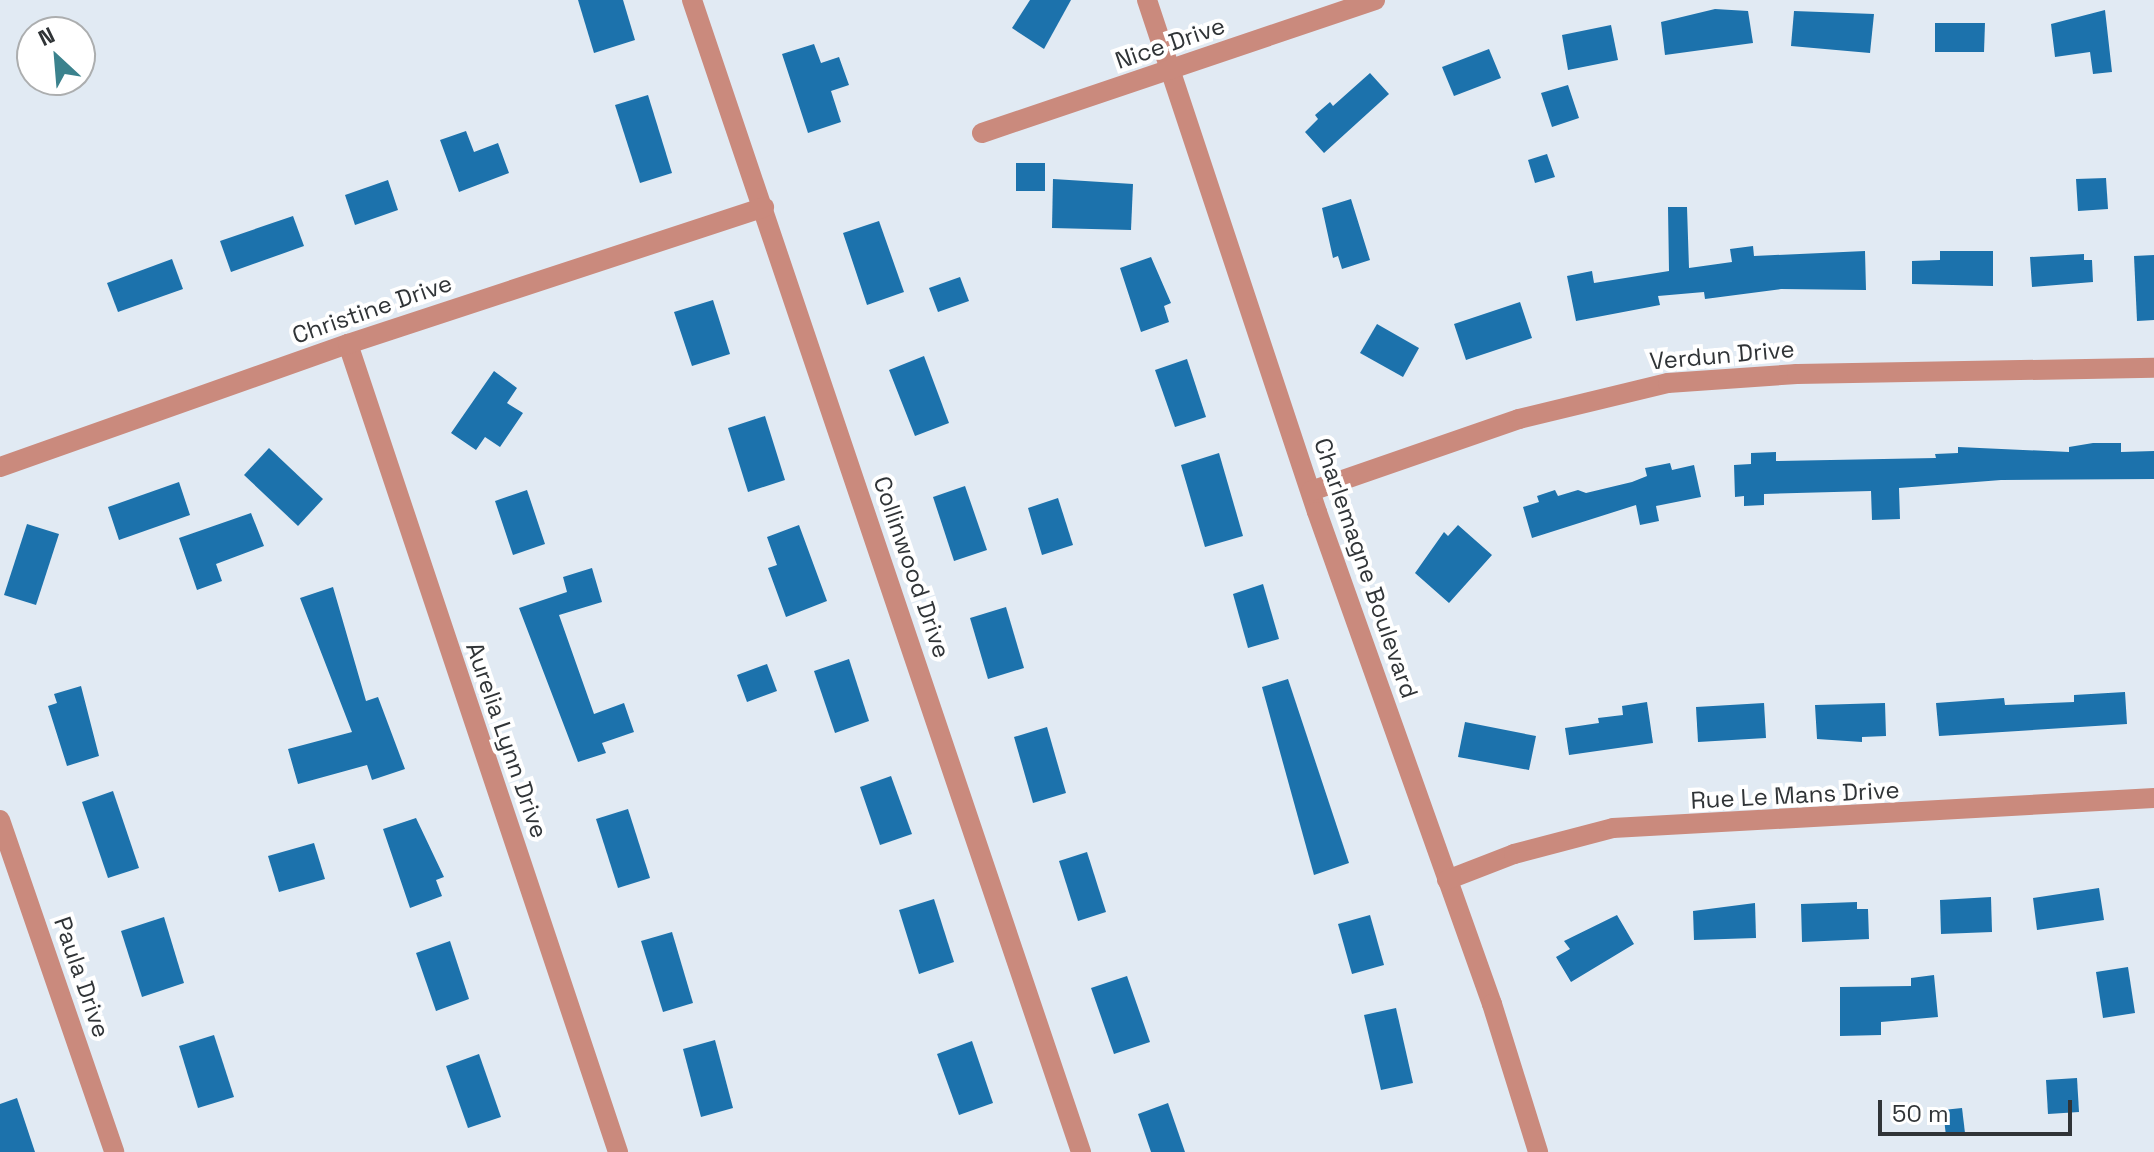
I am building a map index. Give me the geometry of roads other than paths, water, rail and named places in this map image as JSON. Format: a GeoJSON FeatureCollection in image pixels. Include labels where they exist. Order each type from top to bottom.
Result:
{"type":"FeatureCollection","features":[{"type":"Feature","properties":{"kind":"street","name":"Collinwood Drive"},"geometry":{"type":"LineString","coordinates":[[692,0],[1081,1152]]}},
{"type":"Feature","properties":{"kind":"street","name":"Charlemagne Boulevard"},"geometry":{"type":"LineString","coordinates":[[1147,0],[1311,491],[1538,1152]]}},
{"type":"Feature","properties":{"kind":"street","name":"Nice Drive"},"geometry":{"type":"LineString","coordinates":[[982,133],[1375,0]]}},
{"type":"Feature","properties":{"kind":"street","name":"Christine Drive"},"geometry":{"type":"LineString","coordinates":[[0,467],[348,344],[764,207]]}},
{"type":"Feature","properties":{"kind":"street","name":"Aurelia Lynn Drive"},"geometry":{"type":"LineString","coordinates":[[348,344],[618,1152]]}},
{"type":"Feature","properties":{"kind":"street","name":"Verdun Drive"},"geometry":{"type":"LineString","coordinates":[[1311,491],[1519,419],[1668,383],[1797,374],[2154,368]]}},
{"type":"Feature","properties":{"kind":"street","name":"Rue Le Mans Drive"},"geometry":{"type":"LineString","coordinates":[[1447,880],[1514,854],[1613,828],[2154,798]]}},
{"type":"Feature","properties":{"kind":"street","name":"Paula Drive"},"geometry":{"type":"LineString","coordinates":[[0,820],[114,1152]]}}]}
